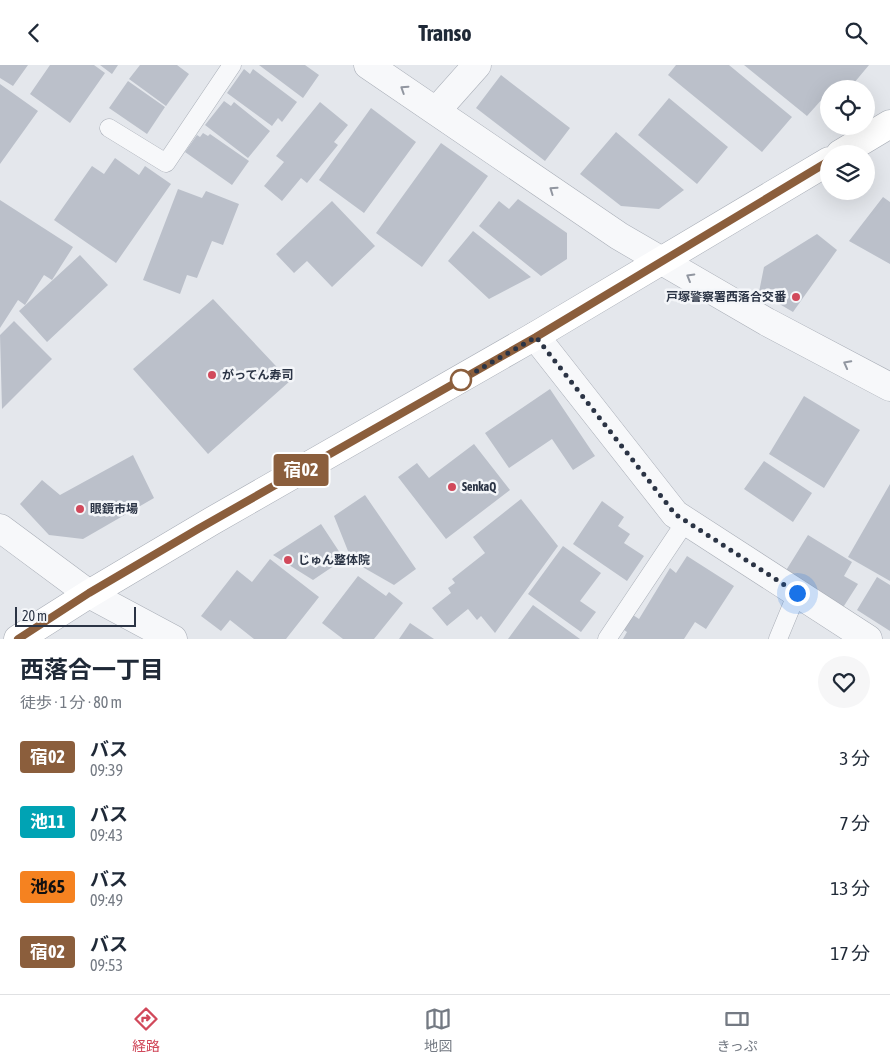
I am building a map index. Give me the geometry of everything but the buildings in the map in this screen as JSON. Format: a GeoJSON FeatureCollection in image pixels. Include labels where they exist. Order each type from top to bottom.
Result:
{"type":"FeatureCollection","features":[{"type":"Feature","properties":{"kind":"main road"},"geometry":{"type":"LineString","coordinates":[[855,145],[890,124]]}},
{"type":"Feature","properties":{"kind":"main road"},"geometry":{"type":"LineString","coordinates":[[18,639],[89,593],[536,337],[820,166]]}},
{"type":"Feature","properties":{"kind":"street"},"geometry":{"type":"LineString","coordinates":[[368,65],[437,110],[619,236],[767,322],[890,387]]}},
{"type":"Feature","properties":{"kind":"street"},"geometry":{"type":"LineString","coordinates":[[437,110],[477,65]]}},
{"type":"Feature","properties":{"kind":"street"},"geometry":{"type":"LineString","coordinates":[[536,337],[675,514],[868,639]]}},
{"type":"Feature","properties":{"kind":"street"},"geometry":{"type":"LineString","coordinates":[[0,528],[89,593],[173,639]]}},
{"type":"Feature","properties":{"kind":"lane"},"geometry":{"type":"LineString","coordinates":[[109,128],[166,163],[232,65]]}},
{"type":"Feature","properties":{"kind":"lane"},"geometry":{"type":"LineString","coordinates":[[606,639],[686,521]]}},
{"type":"Feature","properties":{"kind":"lane"},"geometry":{"type":"LineString","coordinates":[[778,639],[797,593]]}},
{"type":"Feature","properties":{"kind":"bus line","name":"宿02"},"geometry":{"type":"LineString","coordinates":[[18,639],[89,593],[536,337],[606,293],[820,166]]}},
{"type":"Feature","properties":{"kind":"place","name":"戸塚警察署西落合交番"},"geometry":{"type":"Point","coordinates":[796,297]}},
{"type":"Feature","properties":{"kind":"place","name":"がってん寿司"},"geometry":{"type":"Point","coordinates":[212,375]}},
{"type":"Feature","properties":{"kind":"place","name":"SenkaQ"},"geometry":{"type":"Point","coordinates":[452,487]}},
{"type":"Feature","properties":{"kind":"place","name":"眼鏡市場"},"geometry":{"type":"Point","coordinates":[80,509]}},
{"type":"Feature","properties":{"kind":"place","name":"じゅん整体院"},"geometry":{"type":"Point","coordinates":[288,560]}},
{"type":"Feature","properties":{"kind":"route"},"geometry":{"type":"LineString","coordinates":[[461,380],[459,381],[536,337],[675,514],[797,593]]}}]}
